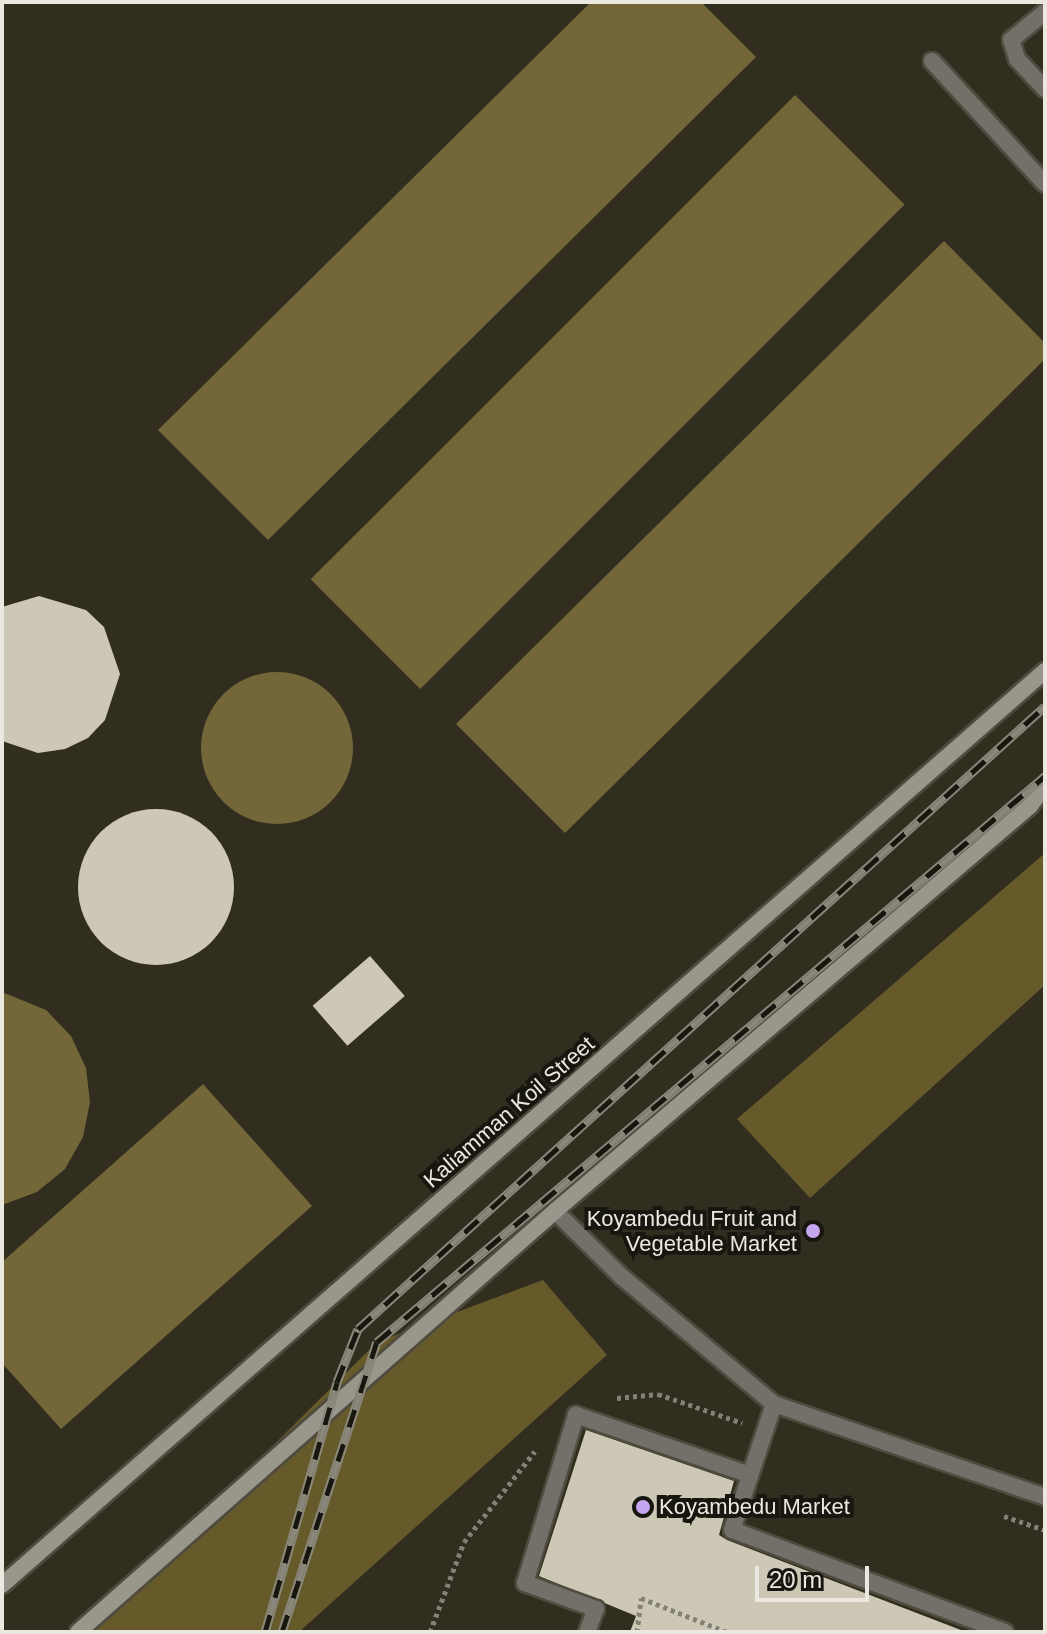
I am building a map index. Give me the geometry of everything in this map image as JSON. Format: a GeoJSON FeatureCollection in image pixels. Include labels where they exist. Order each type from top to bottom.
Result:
{"type":"FeatureCollection","features":[{"type":"Feature","properties":{"kind":"main road","name":"Kaliamman Koil Street"},"geometry":{"type":"LineString","coordinates":[[2,1585],[1045,671]]}},
{"type":"Feature","properties":{"kind":"main road"},"geometry":{"type":"LineString","coordinates":[[78,1632],[555,1211],[1030,806],[1045,786]]}},
{"type":"Feature","properties":{"kind":"lane"},"geometry":{"type":"LineString","coordinates":[[1045,12],[1011,40],[1017,59],[1045,89]]}},
{"type":"Feature","properties":{"kind":"lane"},"geometry":{"type":"LineString","coordinates":[[932,61],[1045,184]]}},
{"type":"Feature","properties":{"kind":"lane"},"geometry":{"type":"LineString","coordinates":[[555,1211],[622,1277],[774,1404],[1045,1497]]}},
{"type":"Feature","properties":{"kind":"lane"},"geometry":{"type":"LineString","coordinates":[[774,1404],[732,1530],[1005,1632]]}},
{"type":"Feature","properties":{"kind":"lane"},"geometry":{"type":"LineString","coordinates":[[587,1632],[596,1609],[525,1583],[576,1415],[750,1475]]}},
{"type":"Feature","properties":{"kind":"path"},"geometry":{"type":"LineString","coordinates":[[637,1632],[641,1598],[727,1632]]}},
{"type":"Feature","properties":{"kind":"shaded area"},"geometry":{"type":"Polygon","coordinates":[[[591,2],[701,2],[756,57],[268,540],[158,430],[591,2]]]}},
{"type":"Feature","properties":{"kind":"shaded area"},"geometry":{"type":"Polygon","coordinates":[[[795,95],[905,205],[420,689],[311,579],[795,95]]]}},
{"type":"Feature","properties":{"kind":"shaded area"},"geometry":{"type":"Polygon","coordinates":[[[944,241],[1045,343],[1045,359],[565,833],[456,724],[944,241]]]}},
{"type":"Feature","properties":{"kind":"shaded area"},"geometry":{"type":"Polygon","coordinates":[[[277,672],[306,678],[331,694],[347,719],[353,748],[347,777],[331,802],[306,818],[277,824],[248,818],[223,802],[207,777],[201,748],[207,719],[223,694],[248,678],[277,672]]]}},
{"type":"Feature","properties":{"kind":"shaded area"},"geometry":{"type":"Polygon","coordinates":[[[1045,853],[1045,985],[810,1198],[737,1119],[1045,853]]]}},
{"type":"Feature","properties":{"kind":"shaded area"},"geometry":{"type":"Polygon","coordinates":[[[2,992],[46,1010],[71,1036],[86,1068],[90,1102],[83,1137],[65,1169],[37,1192],[2,1205],[2,992]]]}},
{"type":"Feature","properties":{"kind":"shaded area"},"geometry":{"type":"Polygon","coordinates":[[[203,1084],[312,1206],[61,1429],[2,1363],[2,1262],[203,1084]]]}},
{"type":"Feature","properties":{"kind":"shaded area"},"geometry":{"type":"Polygon","coordinates":[[[543,1280],[607,1355],[299,1632],[86,1632],[377,1342],[543,1280]]]}},
{"type":"Feature","properties":{"kind":"building"},"geometry":{"type":"Polygon","coordinates":[[[39,596],[86,610],[104,627],[120,674],[105,720],[88,738],[65,749],[38,753],[2,741],[2,607],[39,596]]]}},
{"type":"Feature","properties":{"kind":"building"},"geometry":{"type":"Polygon","coordinates":[[[156,809],[186,815],[211,832],[228,857],[234,887],[228,917],[211,942],[186,959],[156,965],[126,959],[101,942],[84,917],[78,887],[84,857],[101,832],[126,815],[156,809]]]}},
{"type":"Feature","properties":{"kind":"building"},"geometry":{"type":"Polygon","coordinates":[[[370,956],[405,996],[347,1046],[313,1006],[370,956]]]}},
{"type":"Feature","properties":{"kind":"building","name":"Koyambedu Market"},"geometry":{"type":"Polygon","coordinates":[[[586,1430],[734,1481],[719,1535],[727,1540],[966,1632],[630,1632],[636,1616],[539,1576],[586,1430]]]}},
{"type":"Feature","properties":{"kind":"railway"},"geometry":{"type":"LineString","coordinates":[[265,1632],[337,1382],[358,1329],[1045,706]]}},
{"type":"Feature","properties":{"kind":"railway"},"geometry":{"type":"LineString","coordinates":[[282,1632],[377,1342],[1045,776]]}},
{"type":"Feature","properties":{"kind":"place","name":"Koyambedu Fruit and Vegetable Market"},"geometry":{"type":"Point","coordinates":[813,1231]}},
{"type":"Feature","properties":{"kind":"place","name":"Koyambedu Market"},"geometry":{"type":"Point","coordinates":[643,1507]}}]}
